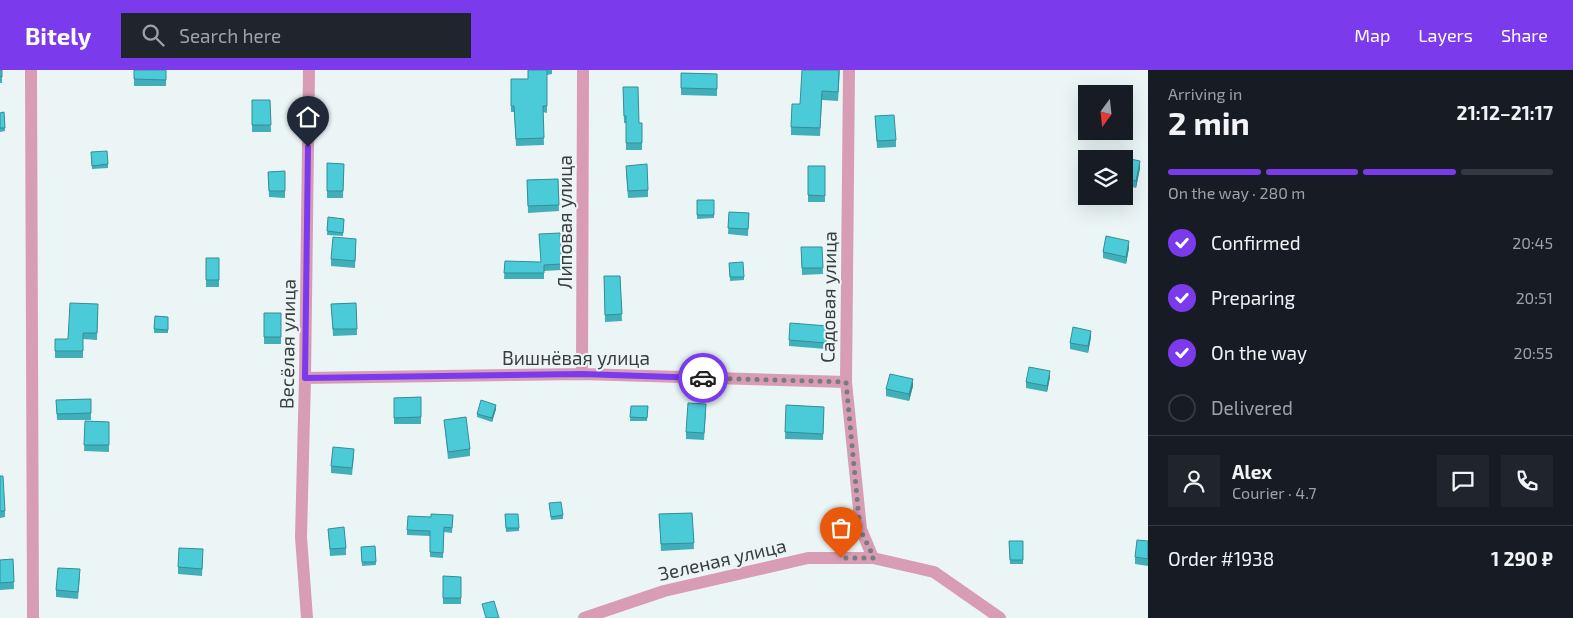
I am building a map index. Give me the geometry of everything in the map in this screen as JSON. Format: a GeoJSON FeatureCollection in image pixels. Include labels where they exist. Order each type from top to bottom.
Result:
{"type":"FeatureCollection","features":[{"type":"Feature","properties":{"kind":"street"},"geometry":{"type":"LineString","coordinates":[[31,70],[33,618]]}},
{"type":"Feature","properties":{"kind":"street","name":"Весёлая улица"},"geometry":{"type":"LineString","coordinates":[[307,618],[301,537],[309,70]]}},
{"type":"Feature","properties":{"kind":"street","name":"Липовая улица"},"geometry":{"type":"LineString","coordinates":[[582,374],[583,70]]}},
{"type":"Feature","properties":{"kind":"street","name":"Садовая улица"},"geometry":{"type":"LineString","coordinates":[[849,70],[846,382],[860,529],[874,558]]}},
{"type":"Feature","properties":{"kind":"street","name":"Вишнёвая улица"},"geometry":{"type":"LineString","coordinates":[[305,378],[582,374],[846,382]]}},
{"type":"Feature","properties":{"kind":"street","name":"Зеленая улица"},"geometry":{"type":"LineString","coordinates":[[584,618],[664,591],[808,558],[874,558]]}},
{"type":"Feature","properties":{"kind":"street"},"geometry":{"type":"LineString","coordinates":[[874,558],[934,572],[1000,618]]}},
{"type":"Feature","properties":{"kind":"building"},"geometry":{"type":"Polygon","coordinates":[[[134,70],[166,70],[166,80],[134,79],[134,70]]]}},
{"type":"Feature","properties":{"kind":"building"},"geometry":{"type":"Polygon","coordinates":[[[528,70],[547,70],[547,106],[543,106],[544,138],[516,139],[514,106],[511,106],[511,79],[528,79],[528,70]]]}},
{"type":"Feature","properties":{"kind":"building"},"geometry":{"type":"Polygon","coordinates":[[[802,70],[839,70],[838,92],[822,91],[820,128],[791,127],[792,104],[800,104],[802,70]]]}},
{"type":"Feature","properties":{"kind":"building"},"geometry":{"type":"Polygon","coordinates":[[[681,73],[717,74],[717,89],[681,88],[681,73]]]}},
{"type":"Feature","properties":{"kind":"building"},"geometry":{"type":"Polygon","coordinates":[[[623,87],[638,87],[639,123],[642,123],[642,143],[626,143],[623,87]]]}},
{"type":"Feature","properties":{"kind":"building"},"geometry":{"type":"Polygon","coordinates":[[[252,100],[270,100],[271,125],[252,125],[252,100]]]}},
{"type":"Feature","properties":{"kind":"building"},"geometry":{"type":"Polygon","coordinates":[[[4,112],[5,128],[0,128],[0,113],[4,112]]]}},
{"type":"Feature","properties":{"kind":"building"},"geometry":{"type":"Polygon","coordinates":[[[894,115],[896,140],[877,141],[875,116],[894,115]]]}},
{"type":"Feature","properties":{"kind":"building"},"geometry":{"type":"Polygon","coordinates":[[[107,151],[108,164],[92,166],[91,152],[107,151]]]}},
{"type":"Feature","properties":{"kind":"building"},"geometry":{"type":"Polygon","coordinates":[[[1133,160],[1140,161],[1136,181],[1133,180],[1133,160]]]}},
{"type":"Feature","properties":{"kind":"building"},"geometry":{"type":"Polygon","coordinates":[[[327,163],[344,164],[343,191],[327,191],[327,163]]]}},
{"type":"Feature","properties":{"kind":"building"},"geometry":{"type":"Polygon","coordinates":[[[647,164],[648,190],[628,191],[626,166],[647,164]]]}},
{"type":"Feature","properties":{"kind":"building"},"geometry":{"type":"Polygon","coordinates":[[[808,166],[825,166],[825,196],[808,195],[808,166]]]}},
{"type":"Feature","properties":{"kind":"building"},"geometry":{"type":"Polygon","coordinates":[[[285,171],[285,191],[269,191],[268,172],[285,171]]]}},
{"type":"Feature","properties":{"kind":"building"},"geometry":{"type":"Polygon","coordinates":[[[558,179],[559,205],[528,206],[527,180],[558,179]]]}},
{"type":"Feature","properties":{"kind":"building"},"geometry":{"type":"Polygon","coordinates":[[[697,200],[714,200],[714,215],[697,215],[697,200]]]}},
{"type":"Feature","properties":{"kind":"building"},"geometry":{"type":"Polygon","coordinates":[[[729,212],[749,213],[748,229],[728,228],[729,212]]]}},
{"type":"Feature","properties":{"kind":"building"},"geometry":{"type":"Polygon","coordinates":[[[328,217],[344,219],[343,233],[327,231],[328,217]]]}},
{"type":"Feature","properties":{"kind":"building"},"geometry":{"type":"Polygon","coordinates":[[[560,233],[562,264],[544,265],[544,273],[504,273],[505,261],[541,262],[539,234],[560,233]]]}},
{"type":"Feature","properties":{"kind":"building"},"geometry":{"type":"Polygon","coordinates":[[[1106,236],[1129,241],[1126,257],[1103,252],[1106,236]]]}},
{"type":"Feature","properties":{"kind":"building"},"geometry":{"type":"Polygon","coordinates":[[[333,237],[356,239],[355,261],[331,259],[333,237]]]}},
{"type":"Feature","properties":{"kind":"building"},"geometry":{"type":"Polygon","coordinates":[[[801,247],[822,247],[823,268],[802,268],[801,247]]]}},
{"type":"Feature","properties":{"kind":"building"},"geometry":{"type":"Polygon","coordinates":[[[206,258],[219,258],[219,280],[206,280],[206,258]]]}},
{"type":"Feature","properties":{"kind":"building"},"geometry":{"type":"Polygon","coordinates":[[[743,262],[744,277],[730,277],[729,263],[743,262]]]}},
{"type":"Feature","properties":{"kind":"building"},"geometry":{"type":"Polygon","coordinates":[[[604,276],[620,276],[622,314],[605,315],[604,276]]]}},
{"type":"Feature","properties":{"kind":"building"},"geometry":{"type":"Polygon","coordinates":[[[70,303],[98,304],[97,333],[83,333],[83,351],[55,351],[55,339],[68,339],[70,303]]]}},
{"type":"Feature","properties":{"kind":"building"},"geometry":{"type":"Polygon","coordinates":[[[356,303],[357,329],[333,329],[331,304],[356,303]]]}},
{"type":"Feature","properties":{"kind":"building"},"geometry":{"type":"Polygon","coordinates":[[[264,313],[281,313],[281,337],[264,337],[264,313]]]}},
{"type":"Feature","properties":{"kind":"building"},"geometry":{"type":"Polygon","coordinates":[[[155,316],[168,317],[168,330],[154,329],[155,316]]]}},
{"type":"Feature","properties":{"kind":"building"},"geometry":{"type":"Polygon","coordinates":[[[790,323],[828,326],[826,343],[789,340],[790,323]]]}},
{"type":"Feature","properties":{"kind":"building"},"geometry":{"type":"Polygon","coordinates":[[[1073,327],[1091,331],[1088,346],[1070,343],[1073,327]]]}},
{"type":"Feature","properties":{"kind":"building"},"geometry":{"type":"Polygon","coordinates":[[[1029,367],[1050,371],[1047,386],[1026,382],[1029,367]]]}},
{"type":"Feature","properties":{"kind":"building"},"geometry":{"type":"Polygon","coordinates":[[[890,374],[913,379],[909,394],[886,389],[890,374]]]}},
{"type":"Feature","properties":{"kind":"building"},"geometry":{"type":"Polygon","coordinates":[[[421,397],[421,417],[394,418],[394,398],[421,397]]]}},
{"type":"Feature","properties":{"kind":"building"},"geometry":{"type":"Polygon","coordinates":[[[91,399],[91,413],[57,414],[56,400],[91,399]]]}},
{"type":"Feature","properties":{"kind":"building"},"geometry":{"type":"Polygon","coordinates":[[[481,400],[496,405],[492,418],[477,414],[481,400]]]}},
{"type":"Feature","properties":{"kind":"building"},"geometry":{"type":"Polygon","coordinates":[[[688,403],[706,404],[704,433],[686,432],[688,403]]]}},
{"type":"Feature","properties":{"kind":"building"},"geometry":{"type":"Polygon","coordinates":[[[786,405],[824,407],[823,434],[785,432],[786,405]]]}},
{"type":"Feature","properties":{"kind":"building"},"geometry":{"type":"Polygon","coordinates":[[[631,406],[648,406],[647,418],[630,417],[631,406]]]}},
{"type":"Feature","properties":{"kind":"building"},"geometry":{"type":"Polygon","coordinates":[[[466,417],[470,449],[448,452],[444,420],[466,417]]]}},
{"type":"Feature","properties":{"kind":"building"},"geometry":{"type":"Polygon","coordinates":[[[85,421],[109,422],[109,445],[84,445],[85,421]]]}},
{"type":"Feature","properties":{"kind":"building"},"geometry":{"type":"Polygon","coordinates":[[[333,447],[354,449],[352,468],[331,466],[333,447]]]}},
{"type":"Feature","properties":{"kind":"building"},"geometry":{"type":"Polygon","coordinates":[[[0,476],[3,476],[5,511],[0,511],[0,476]]]}},
{"type":"Feature","properties":{"kind":"building"},"geometry":{"type":"Polygon","coordinates":[[[561,502],[563,515],[551,517],[549,503],[561,502]]]}},
{"type":"Feature","properties":{"kind":"building"},"geometry":{"type":"Polygon","coordinates":[[[692,513],[694,543],[661,544],[659,514],[692,513]]]}},
{"type":"Feature","properties":{"kind":"building"},"geometry":{"type":"Polygon","coordinates":[[[431,514],[453,515],[452,528],[444,527],[443,553],[430,552],[430,531],[407,530],[408,516],[431,517],[431,514]]]}},
{"type":"Feature","properties":{"kind":"building"},"geometry":{"type":"Polygon","coordinates":[[[505,514],[518,514],[519,528],[506,528],[505,514]]]}},
{"type":"Feature","properties":{"kind":"building"},"geometry":{"type":"Polygon","coordinates":[[[344,527],[346,548],[330,549],[328,529],[344,527]]]}},
{"type":"Feature","properties":{"kind":"building"},"geometry":{"type":"Polygon","coordinates":[[[1137,540],[1148,541],[1148,559],[1135,557],[1137,540]]]}},
{"type":"Feature","properties":{"kind":"building"},"geometry":{"type":"Polygon","coordinates":[[[1009,541],[1023,541],[1023,560],[1010,560],[1009,541]]]}},
{"type":"Feature","properties":{"kind":"building"},"geometry":{"type":"Polygon","coordinates":[[[375,546],[376,562],[362,562],[361,547],[375,546]]]}},
{"type":"Feature","properties":{"kind":"building"},"geometry":{"type":"Polygon","coordinates":[[[179,548],[203,549],[202,569],[178,567],[179,548]]]}},
{"type":"Feature","properties":{"kind":"building"},"geometry":{"type":"Polygon","coordinates":[[[13,559],[14,582],[0,583],[0,560],[13,559]]]}},
{"type":"Feature","properties":{"kind":"building"},"geometry":{"type":"Polygon","coordinates":[[[58,568],[80,569],[78,592],[56,590],[58,568]]]}},
{"type":"Feature","properties":{"kind":"building"},"geometry":{"type":"Polygon","coordinates":[[[443,576],[461,577],[461,598],[443,598],[443,576]]]}},
{"type":"Feature","properties":{"kind":"building"},"geometry":{"type":"Polygon","coordinates":[[[494,601],[499,618],[486,618],[482,604],[494,601]]]}},
{"type":"Feature","properties":{"kind":"way so far"},"geometry":{"type":"LineString","coordinates":[[703,378],[846,382],[860,529],[874,558],[841,558]]}},
{"type":"Feature","properties":{"kind":"route"},"geometry":{"type":"LineString","coordinates":[[308,147],[305,378],[582,374],[703,378]]}}]}
